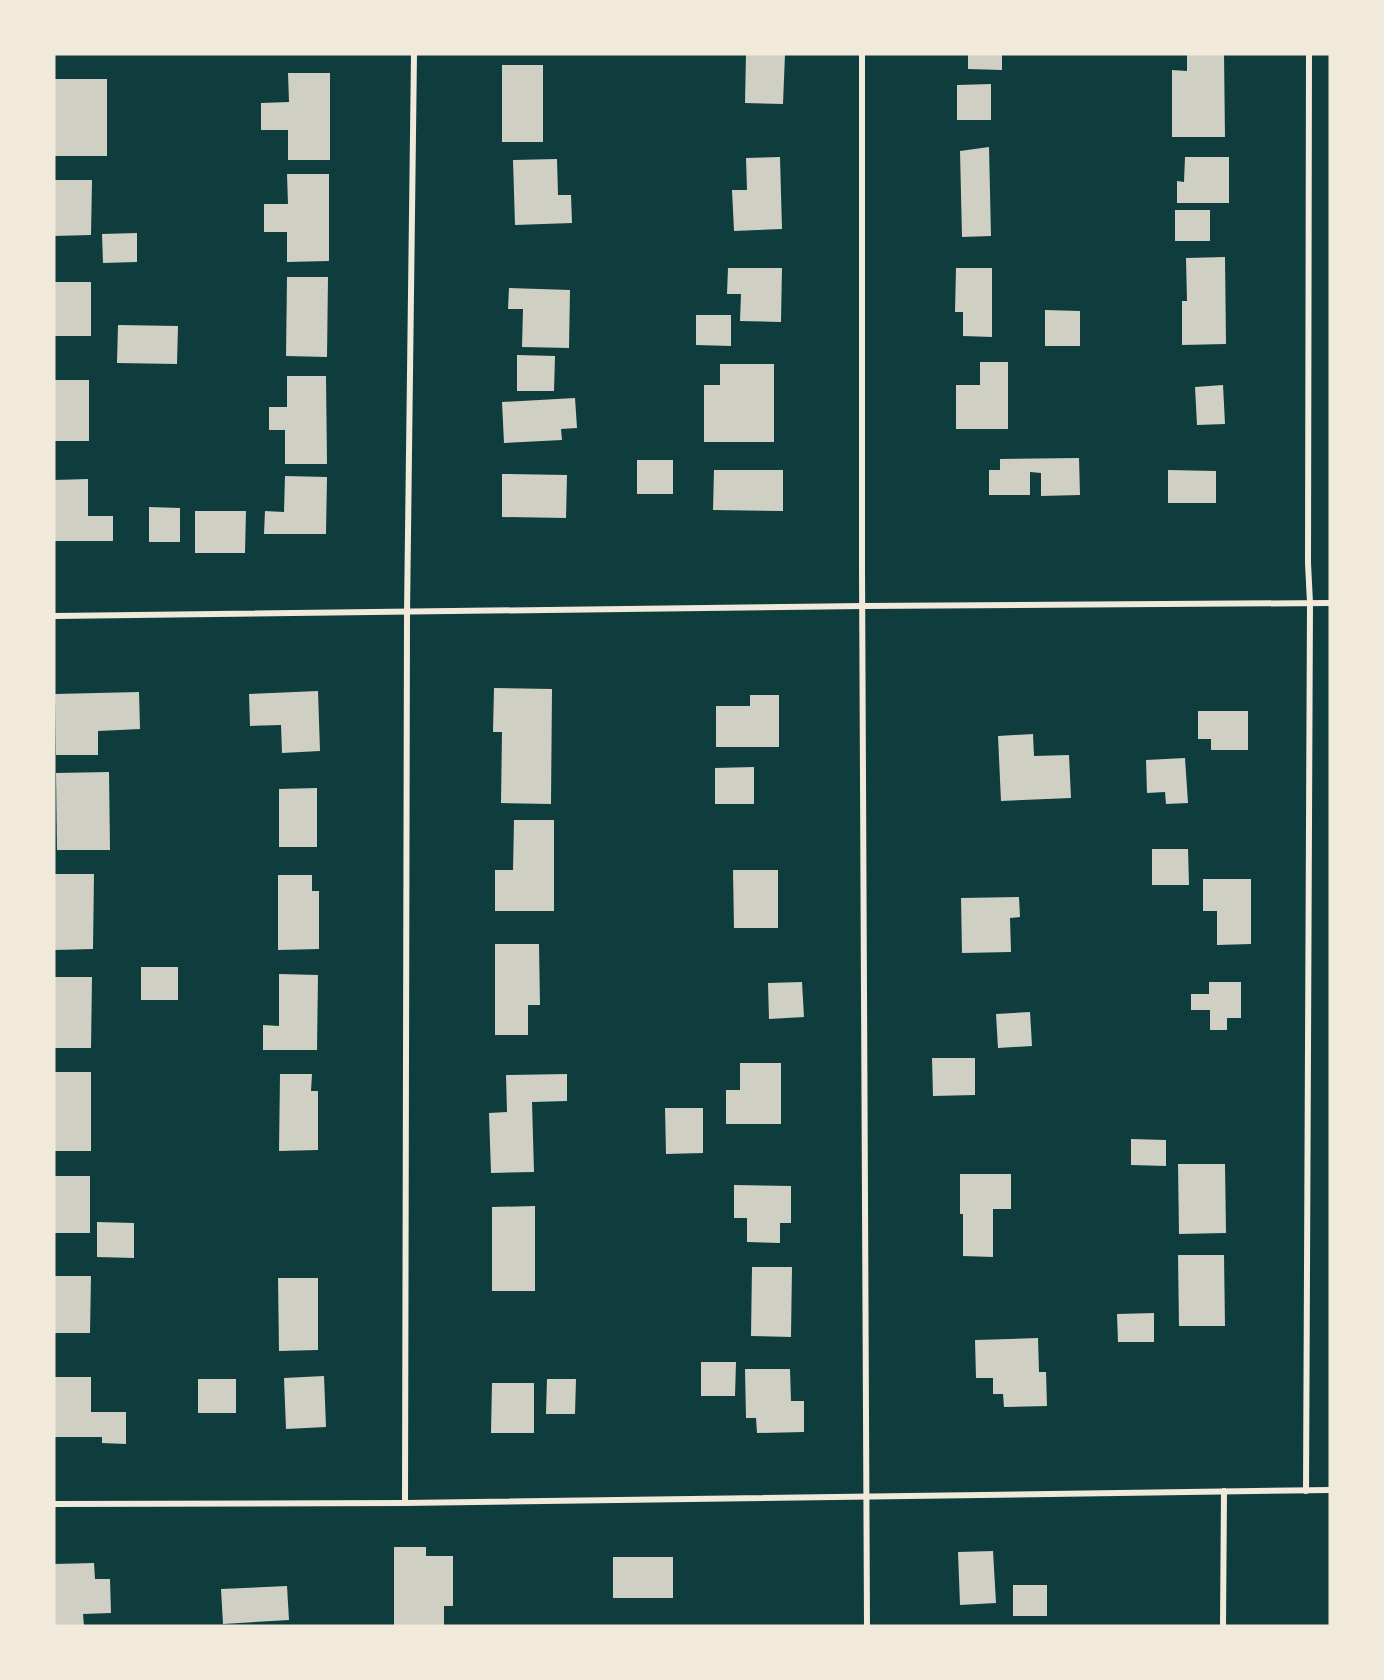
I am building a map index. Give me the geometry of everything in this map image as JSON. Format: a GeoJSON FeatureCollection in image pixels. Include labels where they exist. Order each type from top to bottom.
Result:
{"type":"FeatureCollection","features":[{"type":"Feature","properties":{"kind":"street"},"geometry":{"type":"LineString","coordinates":[[405,1503],[407,613],[414,54]]}},
{"type":"Feature","properties":{"kind":"street"},"geometry":{"type":"LineString","coordinates":[[862,54],[867,1626]]}},
{"type":"Feature","properties":{"kind":"street"},"geometry":{"type":"LineString","coordinates":[[1306,1491],[1310,603],[1308,563],[1309,54]]}},
{"type":"Feature","properties":{"kind":"street"},"geometry":{"type":"LineString","coordinates":[[54,616],[1330,603]]}},
{"type":"Feature","properties":{"kind":"street"},"geometry":{"type":"LineString","coordinates":[[54,1504],[405,1503],[1330,1490]]}},
{"type":"Feature","properties":{"kind":"street"},"geometry":{"type":"LineString","coordinates":[[1223,1626],[1224,1491]]}},
{"type":"Feature","properties":{"kind":"building"},"geometry":{"type":"Polygon","coordinates":[[[746,54],[785,54],[783,104],[745,103],[746,54]]]}},
{"type":"Feature","properties":{"kind":"building"},"geometry":{"type":"Polygon","coordinates":[[[968,54],[1002,54],[1002,70],[968,69],[968,54]]]}},
{"type":"Feature","properties":{"kind":"building"},"geometry":{"type":"Polygon","coordinates":[[[1187,54],[1224,54],[1225,137],[1172,137],[1172,70],[1187,71],[1187,54]]]}},
{"type":"Feature","properties":{"kind":"building"},"geometry":{"type":"Polygon","coordinates":[[[502,65],[543,65],[543,142],[502,142],[502,65]]]}},
{"type":"Feature","properties":{"kind":"building"},"geometry":{"type":"Polygon","coordinates":[[[288,73],[330,73],[330,160],[288,160],[288,130],[261,130],[261,103],[289,102],[288,73]]]}},
{"type":"Feature","properties":{"kind":"building"},"geometry":{"type":"Polygon","coordinates":[[[54,79],[107,79],[107,156],[54,156],[54,79]]]}},
{"type":"Feature","properties":{"kind":"building"},"geometry":{"type":"Polygon","coordinates":[[[991,84],[991,120],[957,120],[957,85],[991,84]]]}},
{"type":"Feature","properties":{"kind":"building"},"geometry":{"type":"Polygon","coordinates":[[[989,147],[991,236],[962,237],[960,151],[989,147]]]}},
{"type":"Feature","properties":{"kind":"building"},"geometry":{"type":"Polygon","coordinates":[[[780,157],[782,229],[734,231],[732,190],[747,190],[746,158],[780,157]]]}},
{"type":"Feature","properties":{"kind":"building"},"geometry":{"type":"Polygon","coordinates":[[[1185,157],[1229,157],[1229,203],[1177,203],[1177,181],[1184,182],[1185,157]]]}},
{"type":"Feature","properties":{"kind":"building"},"geometry":{"type":"Polygon","coordinates":[[[557,159],[558,195],[571,195],[572,223],[515,225],[513,160],[557,159]]]}},
{"type":"Feature","properties":{"kind":"building"},"geometry":{"type":"Polygon","coordinates":[[[287,174],[329,174],[329,261],[287,262],[287,232],[264,232],[264,204],[288,204],[287,174]]]}},
{"type":"Feature","properties":{"kind":"building"},"geometry":{"type":"Polygon","coordinates":[[[54,180],[92,180],[91,235],[54,236],[54,180]]]}},
{"type":"Feature","properties":{"kind":"building"},"geometry":{"type":"Polygon","coordinates":[[[1175,210],[1210,210],[1210,241],[1175,241],[1175,210]]]}},
{"type":"Feature","properties":{"kind":"building"},"geometry":{"type":"Polygon","coordinates":[[[137,233],[137,262],[103,263],[102,234],[137,233]]]}},
{"type":"Feature","properties":{"kind":"building"},"geometry":{"type":"Polygon","coordinates":[[[1225,257],[1226,344],[1182,345],[1182,301],[1187,301],[1186,258],[1225,257]]]}},
{"type":"Feature","properties":{"kind":"building"},"geometry":{"type":"Polygon","coordinates":[[[728,268],[782,268],[781,322],[740,321],[741,294],[727,294],[728,268]]]}},
{"type":"Feature","properties":{"kind":"building"},"geometry":{"type":"Polygon","coordinates":[[[956,268],[992,268],[992,337],[963,336],[963,312],[955,312],[956,268]]]}},
{"type":"Feature","properties":{"kind":"building"},"geometry":{"type":"Polygon","coordinates":[[[287,277],[328,277],[327,357],[286,356],[287,277]]]}},
{"type":"Feature","properties":{"kind":"building"},"geometry":{"type":"Polygon","coordinates":[[[54,282],[91,282],[91,336],[54,336],[54,282]]]}},
{"type":"Feature","properties":{"kind":"building"},"geometry":{"type":"Polygon","coordinates":[[[509,288],[570,290],[569,348],[522,347],[523,309],[508,309],[509,288]]]}},
{"type":"Feature","properties":{"kind":"building"},"geometry":{"type":"Polygon","coordinates":[[[1045,310],[1080,311],[1080,346],[1045,346],[1045,310]]]}},
{"type":"Feature","properties":{"kind":"building"},"geometry":{"type":"Polygon","coordinates":[[[696,315],[731,315],[731,346],[696,345],[696,315]]]}},
{"type":"Feature","properties":{"kind":"building"},"geometry":{"type":"Polygon","coordinates":[[[118,325],[178,326],[177,364],[117,363],[118,325]]]}},
{"type":"Feature","properties":{"kind":"building"},"geometry":{"type":"Polygon","coordinates":[[[517,355],[555,356],[554,391],[517,391],[517,355]]]}},
{"type":"Feature","properties":{"kind":"building"},"geometry":{"type":"Polygon","coordinates":[[[980,362],[1008,362],[1008,429],[956,429],[956,385],[980,385],[980,362]]]}},
{"type":"Feature","properties":{"kind":"building"},"geometry":{"type":"Polygon","coordinates":[[[720,364],[774,364],[774,442],[704,442],[704,385],[720,385],[720,364]]]}},
{"type":"Feature","properties":{"kind":"building"},"geometry":{"type":"Polygon","coordinates":[[[287,376],[326,376],[327,464],[285,464],[285,430],[269,430],[269,407],[287,407],[287,376]]]}},
{"type":"Feature","properties":{"kind":"building"},"geometry":{"type":"Polygon","coordinates":[[[54,380],[89,380],[89,441],[54,441],[54,380]]]}},
{"type":"Feature","properties":{"kind":"building"},"geometry":{"type":"Polygon","coordinates":[[[1223,385],[1225,424],[1197,425],[1195,387],[1223,385]]]}},
{"type":"Feature","properties":{"kind":"building"},"geometry":{"type":"Polygon","coordinates":[[[575,398],[577,428],[561,429],[562,440],[504,443],[502,402],[575,398]]]}},
{"type":"Feature","properties":{"kind":"building"},"geometry":{"type":"Polygon","coordinates":[[[1079,458],[1080,495],[1041,496],[1041,473],[1030,472],[1030,495],[989,495],[989,470],[1000,470],[1000,459],[1079,458]]]}},
{"type":"Feature","properties":{"kind":"building"},"geometry":{"type":"Polygon","coordinates":[[[637,460],[673,460],[673,494],[637,494],[637,460]]]}},
{"type":"Feature","properties":{"kind":"building"},"geometry":{"type":"Polygon","coordinates":[[[714,470],[783,470],[783,511],[713,510],[714,470]]]}},
{"type":"Feature","properties":{"kind":"building"},"geometry":{"type":"Polygon","coordinates":[[[1168,470],[1216,471],[1216,503],[1168,503],[1168,470]]]}},
{"type":"Feature","properties":{"kind":"building"},"geometry":{"type":"Polygon","coordinates":[[[502,474],[567,475],[566,518],[502,517],[502,474]]]}},
{"type":"Feature","properties":{"kind":"building"},"geometry":{"type":"Polygon","coordinates":[[[285,476],[327,477],[326,534],[264,534],[265,511],[284,512],[285,476]]]}},
{"type":"Feature","properties":{"kind":"building"},"geometry":{"type":"Polygon","coordinates":[[[88,479],[88,516],[113,516],[113,541],[54,541],[54,480],[88,479]]]}},
{"type":"Feature","properties":{"kind":"building"},"geometry":{"type":"Polygon","coordinates":[[[149,507],[180,508],[180,542],[149,542],[149,507]]]}},
{"type":"Feature","properties":{"kind":"building"},"geometry":{"type":"Polygon","coordinates":[[[195,511],[246,511],[245,553],[195,553],[195,511]]]}},
{"type":"Feature","properties":{"kind":"building"},"geometry":{"type":"Polygon","coordinates":[[[494,688],[552,689],[551,804],[501,803],[502,732],[493,732],[494,688]]]}},
{"type":"Feature","properties":{"kind":"building"},"geometry":{"type":"Polygon","coordinates":[[[318,691],[320,751],[282,753],[281,725],[250,726],[249,694],[318,691]]]}},
{"type":"Feature","properties":{"kind":"building"},"geometry":{"type":"Polygon","coordinates":[[[139,692],[140,729],[98,731],[98,755],[56,755],[55,694],[139,692]]]}},
{"type":"Feature","properties":{"kind":"building"},"geometry":{"type":"Polygon","coordinates":[[[750,695],[779,695],[779,747],[716,747],[716,706],[750,706],[750,695]]]}},
{"type":"Feature","properties":{"kind":"building"},"geometry":{"type":"Polygon","coordinates":[[[1198,711],[1248,711],[1248,750],[1211,750],[1211,739],[1198,739],[1198,711]]]}},
{"type":"Feature","properties":{"kind":"building"},"geometry":{"type":"Polygon","coordinates":[[[1033,734],[1034,756],[1069,755],[1071,798],[1001,801],[998,736],[1033,734]]]}},
{"type":"Feature","properties":{"kind":"building"},"geometry":{"type":"Polygon","coordinates":[[[1185,758],[1188,803],[1166,804],[1165,792],[1147,793],[1146,760],[1185,758]]]}},
{"type":"Feature","properties":{"kind":"building"},"geometry":{"type":"Polygon","coordinates":[[[754,767],[754,804],[715,804],[715,768],[754,767]]]}},
{"type":"Feature","properties":{"kind":"building"},"geometry":{"type":"Polygon","coordinates":[[[109,772],[110,850],[57,850],[56,773],[109,772]]]}},
{"type":"Feature","properties":{"kind":"building"},"geometry":{"type":"Polygon","coordinates":[[[317,788],[317,847],[279,847],[279,789],[317,788]]]}},
{"type":"Feature","properties":{"kind":"building"},"geometry":{"type":"Polygon","coordinates":[[[514,820],[554,820],[554,911],[495,911],[495,870],[513,870],[514,820]]]}},
{"type":"Feature","properties":{"kind":"building"},"geometry":{"type":"Polygon","coordinates":[[[1152,849],[1188,849],[1189,885],[1152,885],[1152,849]]]}},
{"type":"Feature","properties":{"kind":"building"},"geometry":{"type":"Polygon","coordinates":[[[733,870],[778,870],[778,928],[734,928],[733,870]]]}},
{"type":"Feature","properties":{"kind":"building"},"geometry":{"type":"Polygon","coordinates":[[[55,874],[94,874],[93,949],[55,950],[55,874]]]}},
{"type":"Feature","properties":{"kind":"building"},"geometry":{"type":"Polygon","coordinates":[[[278,875],[312,875],[312,891],[319,891],[319,949],[278,950],[278,875]]]}},
{"type":"Feature","properties":{"kind":"building"},"geometry":{"type":"Polygon","coordinates":[[[1203,879],[1251,879],[1251,944],[1217,945],[1217,911],[1203,911],[1203,879]]]}},
{"type":"Feature","properties":{"kind":"building"},"geometry":{"type":"Polygon","coordinates":[[[1019,897],[1020,917],[1010,918],[1011,952],[962,953],[961,898],[1019,897]]]}},
{"type":"Feature","properties":{"kind":"building"},"geometry":{"type":"Polygon","coordinates":[[[495,944],[539,944],[540,1005],[528,1005],[528,1035],[495,1035],[495,944]]]}},
{"type":"Feature","properties":{"kind":"building"},"geometry":{"type":"Polygon","coordinates":[[[141,967],[178,967],[178,1000],[141,1000],[141,967]]]}},
{"type":"Feature","properties":{"kind":"building"},"geometry":{"type":"Polygon","coordinates":[[[279,974],[318,975],[317,1050],[263,1050],[263,1025],[279,1026],[279,974]]]}},
{"type":"Feature","properties":{"kind":"building"},"geometry":{"type":"Polygon","coordinates":[[[54,977],[92,977],[91,1048],[54,1048],[54,977]]]}},
{"type":"Feature","properties":{"kind":"building"},"geometry":{"type":"Polygon","coordinates":[[[802,982],[804,1017],[769,1019],[768,983],[802,982]]]}},
{"type":"Feature","properties":{"kind":"building"},"geometry":{"type":"Polygon","coordinates":[[[1209,982],[1241,982],[1241,1018],[1227,1018],[1227,1030],[1210,1030],[1210,1010],[1191,1010],[1191,994],[1209,994],[1209,982]]]}},
{"type":"Feature","properties":{"kind":"building"},"geometry":{"type":"Polygon","coordinates":[[[1030,1012],[1032,1046],[998,1048],[996,1014],[1030,1012]]]}},
{"type":"Feature","properties":{"kind":"building"},"geometry":{"type":"Polygon","coordinates":[[[932,1058],[975,1058],[975,1095],[933,1096],[932,1058]]]}},
{"type":"Feature","properties":{"kind":"building"},"geometry":{"type":"Polygon","coordinates":[[[740,1063],[781,1063],[781,1124],[726,1124],[726,1090],[740,1090],[740,1063]]]}},
{"type":"Feature","properties":{"kind":"building"},"geometry":{"type":"Polygon","coordinates":[[[54,1072],[91,1072],[91,1151],[54,1151],[54,1072]]]}},
{"type":"Feature","properties":{"kind":"building"},"geometry":{"type":"Polygon","coordinates":[[[280,1074],[312,1074],[311,1091],[318,1091],[318,1150],[279,1151],[280,1074]]]}},
{"type":"Feature","properties":{"kind":"building"},"geometry":{"type":"Polygon","coordinates":[[[567,1074],[567,1101],[532,1102],[534,1172],[491,1173],[489,1113],[507,1112],[506,1075],[567,1074]]]}},
{"type":"Feature","properties":{"kind":"building"},"geometry":{"type":"Polygon","coordinates":[[[665,1108],[703,1108],[703,1153],[666,1154],[665,1108]]]}},
{"type":"Feature","properties":{"kind":"building"},"geometry":{"type":"Polygon","coordinates":[[[1131,1139],[1166,1140],[1166,1166],[1131,1165],[1131,1139]]]}},
{"type":"Feature","properties":{"kind":"building"},"geometry":{"type":"Polygon","coordinates":[[[1178,1164],[1225,1164],[1226,1233],[1179,1234],[1178,1164]]]}},
{"type":"Feature","properties":{"kind":"building"},"geometry":{"type":"Polygon","coordinates":[[[960,1174],[1011,1174],[1011,1209],[993,1209],[993,1257],[963,1256],[960,1174]]]}},
{"type":"Feature","properties":{"kind":"building"},"geometry":{"type":"Polygon","coordinates":[[[54,1176],[90,1176],[90,1233],[54,1233],[54,1176]]]}},
{"type":"Feature","properties":{"kind":"building"},"geometry":{"type":"Polygon","coordinates":[[[734,1185],[791,1186],[791,1223],[780,1223],[780,1243],[747,1242],[747,1218],[734,1218],[734,1185]]]}},
{"type":"Feature","properties":{"kind":"building"},"geometry":{"type":"Polygon","coordinates":[[[535,1206],[535,1291],[492,1291],[492,1207],[535,1206]]]}},
{"type":"Feature","properties":{"kind":"building"},"geometry":{"type":"Polygon","coordinates":[[[97,1222],[134,1223],[134,1258],[97,1257],[97,1222]]]}},
{"type":"Feature","properties":{"kind":"building"},"geometry":{"type":"Polygon","coordinates":[[[1178,1255],[1224,1255],[1225,1326],[1179,1326],[1178,1255]]]}},
{"type":"Feature","properties":{"kind":"building"},"geometry":{"type":"Polygon","coordinates":[[[752,1267],[792,1267],[791,1337],[751,1336],[752,1267]]]}},
{"type":"Feature","properties":{"kind":"building"},"geometry":{"type":"Polygon","coordinates":[[[54,1276],[91,1276],[90,1333],[54,1333],[54,1276]]]}},
{"type":"Feature","properties":{"kind":"building"},"geometry":{"type":"Polygon","coordinates":[[[278,1278],[318,1278],[318,1350],[279,1351],[278,1278]]]}},
{"type":"Feature","properties":{"kind":"building"},"geometry":{"type":"Polygon","coordinates":[[[1154,1313],[1154,1342],[1118,1342],[1117,1314],[1154,1313]]]}},
{"type":"Feature","properties":{"kind":"building"},"geometry":{"type":"Polygon","coordinates":[[[1038,1338],[1039,1372],[1046,1372],[1047,1406],[1004,1407],[1003,1394],[993,1394],[993,1378],[976,1378],[975,1340],[1038,1338]]]}},
{"type":"Feature","properties":{"kind":"building"},"geometry":{"type":"Polygon","coordinates":[[[701,1362],[736,1362],[735,1396],[701,1396],[701,1362]]]}},
{"type":"Feature","properties":{"kind":"building"},"geometry":{"type":"Polygon","coordinates":[[[745,1369],[790,1369],[791,1401],[804,1401],[804,1432],[757,1433],[756,1418],[746,1418],[745,1369]]]}},
{"type":"Feature","properties":{"kind":"building"},"geometry":{"type":"Polygon","coordinates":[[[324,1376],[326,1427],[286,1429],[284,1378],[324,1376]]]}},
{"type":"Feature","properties":{"kind":"building"},"geometry":{"type":"Polygon","coordinates":[[[54,1377],[91,1377],[91,1412],[126,1412],[126,1444],[102,1443],[102,1437],[54,1437],[54,1377]]]}},
{"type":"Feature","properties":{"kind":"building"},"geometry":{"type":"Polygon","coordinates":[[[198,1379],[236,1379],[236,1413],[198,1413],[198,1379]]]}},
{"type":"Feature","properties":{"kind":"building"},"geometry":{"type":"Polygon","coordinates":[[[547,1379],[576,1379],[575,1414],[546,1414],[547,1379]]]}},
{"type":"Feature","properties":{"kind":"building"},"geometry":{"type":"Polygon","coordinates":[[[492,1383],[534,1383],[534,1433],[491,1433],[492,1383]]]}},
{"type":"Feature","properties":{"kind":"building"},"geometry":{"type":"Polygon","coordinates":[[[394,1547],[426,1547],[426,1556],[453,1556],[453,1606],[444,1606],[444,1626],[394,1626],[394,1547]]]}},
{"type":"Feature","properties":{"kind":"building"},"geometry":{"type":"Polygon","coordinates":[[[993,1551],[996,1603],[960,1605],[958,1552],[993,1551]]]}},
{"type":"Feature","properties":{"kind":"building"},"geometry":{"type":"Polygon","coordinates":[[[613,1557],[673,1557],[673,1598],[613,1598],[613,1557]]]}},
{"type":"Feature","properties":{"kind":"building"},"geometry":{"type":"Polygon","coordinates":[[[94,1563],[95,1579],[110,1579],[111,1613],[83,1614],[84,1626],[54,1626],[54,1564],[94,1563]]]}},
{"type":"Feature","properties":{"kind":"building"},"geometry":{"type":"Polygon","coordinates":[[[1013,1585],[1047,1585],[1047,1616],[1013,1616],[1013,1585]]]}},
{"type":"Feature","properties":{"kind":"building"},"geometry":{"type":"Polygon","coordinates":[[[287,1586],[289,1620],[223,1624],[221,1589],[287,1586]]]}}]}
